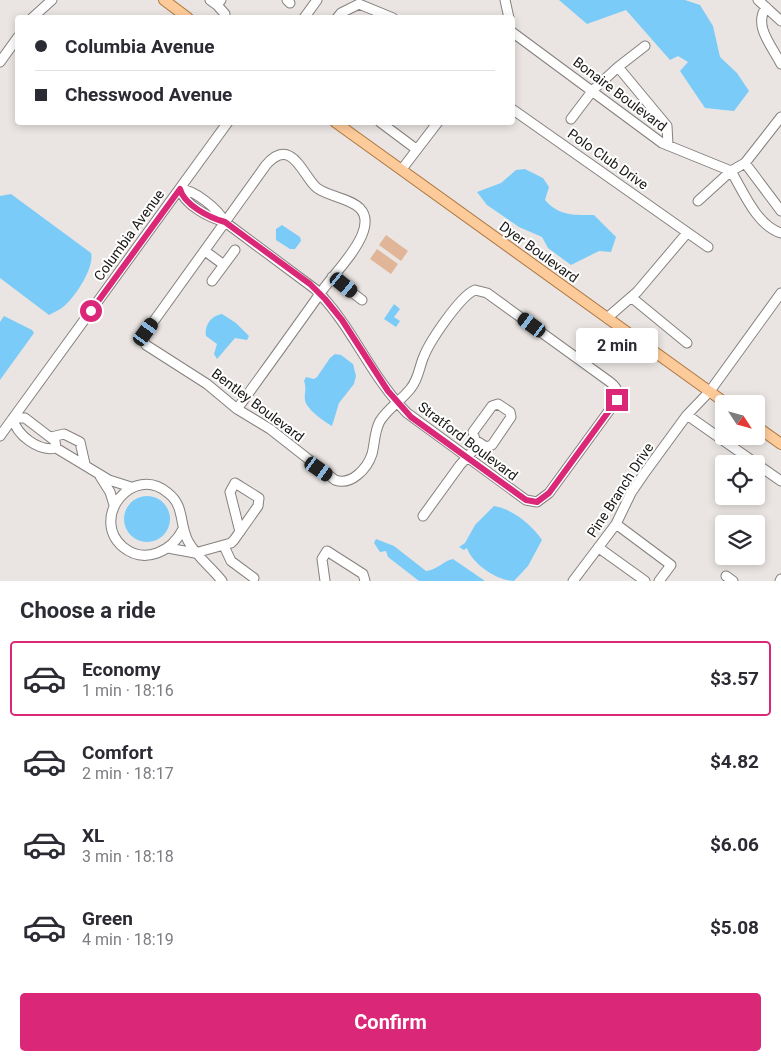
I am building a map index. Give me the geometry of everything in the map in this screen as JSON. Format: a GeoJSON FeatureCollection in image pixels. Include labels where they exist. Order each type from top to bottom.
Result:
{"type":"FeatureCollection","features":[{"type":"Feature","properties":{"kind":"main road"},"geometry":{"type":"LineString","coordinates":[[164,0],[184,15]]}},
{"type":"Feature","properties":{"kind":"main road","name":"Dyer Boulevard"},"geometry":{"type":"LineString","coordinates":[[339,125],[715,395]]}},
{"type":"Feature","properties":{"kind":"main road"},"geometry":{"type":"LineString","coordinates":[[765,432],[781,444]]}},
{"type":"Feature","properties":{"kind":"street"},"geometry":{"type":"LineString","coordinates":[[35,15],[52,0]]}},
{"type":"Feature","properties":{"kind":"street"},"geometry":{"type":"LineString","coordinates":[[306,15],[316,0]]}},
{"type":"Feature","properties":{"kind":"street"},"geometry":{"type":"LineString","coordinates":[[505,0],[508,15]]}},
{"type":"Feature","properties":{"kind":"street"},"geometry":{"type":"LineString","coordinates":[[758,0],[781,21]]}},
{"type":"Feature","properties":{"kind":"street"},"geometry":{"type":"LineString","coordinates":[[216,2],[225,14]]}},
{"type":"Feature","properties":{"kind":"street"},"geometry":{"type":"LineString","coordinates":[[339,15],[360,4],[386,15]]}},
{"type":"Feature","properties":{"kind":"street"},"geometry":{"type":"LineString","coordinates":[[766,7],[760,18],[761,26],[781,64]]}},
{"type":"Feature","properties":{"kind":"street","name":"Bonaire Boulevard"},"geometry":{"type":"LineString","coordinates":[[515,34],[668,145],[731,171]]}},
{"type":"Feature","properties":{"kind":"street"},"geometry":{"type":"LineString","coordinates":[[0,62],[3,50],[15,40]]}},
{"type":"Feature","properties":{"kind":"street"},"geometry":{"type":"LineString","coordinates":[[571,118],[593,90],[645,46]]}},
{"type":"Feature","properties":{"kind":"street"},"geometry":{"type":"LineString","coordinates":[[618,67],[667,126],[668,145]]}},
{"type":"Feature","properties":{"kind":"street","name":"Polo Club Drive"},"geometry":{"type":"LineString","coordinates":[[515,111],[708,247]]}},
{"type":"Feature","properties":{"kind":"street"},"geometry":{"type":"LineString","coordinates":[[698,201],[731,171],[746,162],[781,116]]}},
{"type":"Feature","properties":{"kind":"street","name":"Columbia Avenue"},"geometry":{"type":"LineString","coordinates":[[0,436],[226,125]]}},
{"type":"Feature","properties":{"kind":"street"},"geometry":{"type":"LineString","coordinates":[[384,125],[416,149]]}},
{"type":"Feature","properties":{"kind":"street"},"geometry":{"type":"LineString","coordinates":[[402,169],[436,125]]}},
{"type":"Feature","properties":{"kind":"street"},"geometry":{"type":"LineString","coordinates":[[224,265],[205,251],[272,160],[284,156],[296,160],[316,187],[327,194],[356,204],[364,222],[361,237],[237,410]]}},
{"type":"Feature","properties":{"kind":"street"},"geometry":{"type":"LineString","coordinates":[[746,162],[781,211]]}},
{"type":"Feature","properties":{"kind":"street"},"geometry":{"type":"LineString","coordinates":[[731,171],[760,218],[774,231],[781,234]]}},
{"type":"Feature","properties":{"kind":"street","name":"Stratford Boulevard"},"geometry":{"type":"LineString","coordinates":[[180,189],[190,192],[214,209],[225,222],[320,294],[342,320],[397,403],[423,427],[521,498],[537,502],[549,493],[614,404],[618,391],[610,382],[487,293],[474,290],[464,297],[429,346],[415,382],[397,403]]}},
{"type":"Feature","properties":{"kind":"street"},"geometry":{"type":"LineString","coordinates":[[606,318],[632,297],[687,232]]}},
{"type":"Feature","properties":{"kind":"street"},"geometry":{"type":"LineString","coordinates":[[212,282],[235,250]]}},
{"type":"Feature","properties":{"kind":"street","name":"Bentley Boulevard"},"geometry":{"type":"LineString","coordinates":[[205,251],[143,339],[146,344],[207,384],[237,410],[270,429],[335,480],[346,481],[358,474],[371,457],[380,422],[397,403]]}},
{"type":"Feature","properties":{"kind":"street"},"geometry":{"type":"LineString","coordinates":[[332,277],[362,300]]}},
{"type":"Feature","properties":{"kind":"street","name":"Pine Branch Drive"},"geometry":{"type":"LineString","coordinates":[[573,581],[616,524],[631,493],[687,415],[710,391],[781,293]]}},
{"type":"Feature","properties":{"kind":"street"},"geometry":{"type":"LineString","coordinates":[[632,297],[687,343]]}},
{"type":"Feature","properties":{"kind":"street"},"geometry":{"type":"LineString","coordinates":[[498,404],[510,412],[510,420],[492,445],[486,447],[480,443],[474,438],[474,432],[492,406],[498,404]]}},
{"type":"Feature","properties":{"kind":"street"},"geometry":{"type":"LineString","coordinates":[[687,415],[781,481]]}},
{"type":"Feature","properties":{"kind":"street"},"geometry":{"type":"LineString","coordinates":[[56,448],[55,441],[51,437],[25,418],[13,418],[18,432],[32,442],[50,450],[56,448],[121,485],[131,487],[146,484],[166,491],[179,506],[183,529],[195,553],[222,581]]}},
{"type":"Feature","properties":{"kind":"street"},"geometry":{"type":"LineString","coordinates":[[51,437],[64,434],[77,440],[82,445],[85,464]]}},
{"type":"Feature","properties":{"kind":"street"},"geometry":{"type":"LineString","coordinates":[[423,516],[466,458],[480,443]]}},
{"type":"Feature","properties":{"kind":"street"},"geometry":{"type":"LineString","coordinates":[[99,474],[110,492],[114,505],[112,527],[117,539],[123,546],[134,553],[145,555],[168,548],[195,553],[231,543],[240,532],[260,501],[235,484],[230,492],[240,532]]}},
{"type":"Feature","properties":{"kind":"street"},"geometry":{"type":"LineString","coordinates":[[114,505],[121,494],[131,487]]}},
{"type":"Feature","properties":{"kind":"street"},"geometry":{"type":"LineString","coordinates":[[616,524],[671,565],[659,581]]}},
{"type":"Feature","properties":{"kind":"street"},"geometry":{"type":"LineString","coordinates":[[168,548],[183,529]]}},
{"type":"Feature","properties":{"kind":"street"},"geometry":{"type":"LineString","coordinates":[[224,546],[231,561],[254,578]]}},
{"type":"Feature","properties":{"kind":"street"},"geometry":{"type":"LineString","coordinates":[[599,548],[645,581]]}},
{"type":"Feature","properties":{"kind":"street"},"geometry":{"type":"LineString","coordinates":[[325,581],[322,557],[324,552],[329,551],[363,574],[366,581]]}},
{"type":"Feature","properties":{"kind":"shaded area"},"geometry":{"type":"Polygon","coordinates":[[[386,235],[408,251],[401,261],[379,245],[386,235]]]}},
{"type":"Feature","properties":{"kind":"shaded area"},"geometry":{"type":"Polygon","coordinates":[[[377,249],[398,264],[391,274],[370,259],[377,249]]]}},
{"type":"Feature","properties":{"kind":"water"},"geometry":{"type":"Polygon","coordinates":[[[559,0],[685,0],[700,5],[713,26],[720,57],[737,73],[749,91],[734,111],[705,108],[680,71],[688,62],[678,56],[670,60],[626,10],[587,24],[559,0]]]}},
{"type":"Feature","properties":{"kind":"water"},"geometry":{"type":"Polygon","coordinates":[[[525,169],[543,178],[549,187],[545,200],[556,209],[567,214],[594,215],[616,237],[611,252],[599,251],[571,265],[548,248],[542,237],[519,227],[487,205],[477,192],[501,183],[516,170],[525,169]]]}},
{"type":"Feature","properties":{"kind":"water"},"geometry":{"type":"Polygon","coordinates":[[[11,194],[91,253],[90,266],[78,290],[68,303],[49,315],[0,278],[0,196],[11,194]]]}},
{"type":"Feature","properties":{"kind":"water"},"geometry":{"type":"Polygon","coordinates":[[[282,225],[300,237],[301,241],[295,249],[290,249],[276,240],[276,229],[282,225]]]}},
{"type":"Feature","properties":{"kind":"water"},"geometry":{"type":"Polygon","coordinates":[[[394,304],[400,309],[394,317],[400,321],[396,327],[384,319],[394,304]]]}},
{"type":"Feature","properties":{"kind":"water"},"geometry":{"type":"Polygon","coordinates":[[[222,314],[236,323],[249,336],[247,340],[235,338],[217,359],[214,354],[217,344],[206,336],[206,328],[209,321],[215,316],[222,314]]]}},
{"type":"Feature","properties":{"kind":"water"},"geometry":{"type":"Polygon","coordinates":[[[4,316],[32,330],[34,333],[0,380],[0,322],[4,316]]]}},
{"type":"Feature","properties":{"kind":"water"},"geometry":{"type":"Polygon","coordinates":[[[335,354],[341,355],[353,364],[356,376],[354,384],[339,403],[332,426],[316,415],[306,404],[304,381],[306,377],[314,379],[317,377],[335,354]]]}},
{"type":"Feature","properties":{"kind":"water"},"geometry":{"type":"Polygon","coordinates":[[[152,496],[164,502],[169,510],[169,528],[164,536],[156,541],[142,542],[130,536],[125,528],[124,514],[130,502],[138,497],[152,496]]]}},
{"type":"Feature","properties":{"kind":"water"},"geometry":{"type":"Polygon","coordinates":[[[494,506],[508,510],[521,518],[542,540],[528,566],[514,581],[493,575],[474,560],[467,548],[464,550],[459,547],[465,543],[475,525],[494,506]]]}},
{"type":"Feature","properties":{"kind":"water"},"geometry":{"type":"Polygon","coordinates":[[[376,539],[394,546],[426,571],[453,559],[485,581],[419,581],[388,557],[386,551],[380,552],[374,543],[376,539]]]}},
{"type":"Feature","properties":{"kind":"route"},"geometry":{"type":"LineString","coordinates":[[91,311],[180,189],[184,199],[209,216],[225,222],[315,289],[342,320],[397,403],[423,427],[521,498],[531,502],[537,502],[545,498],[617,400]]}}]}
